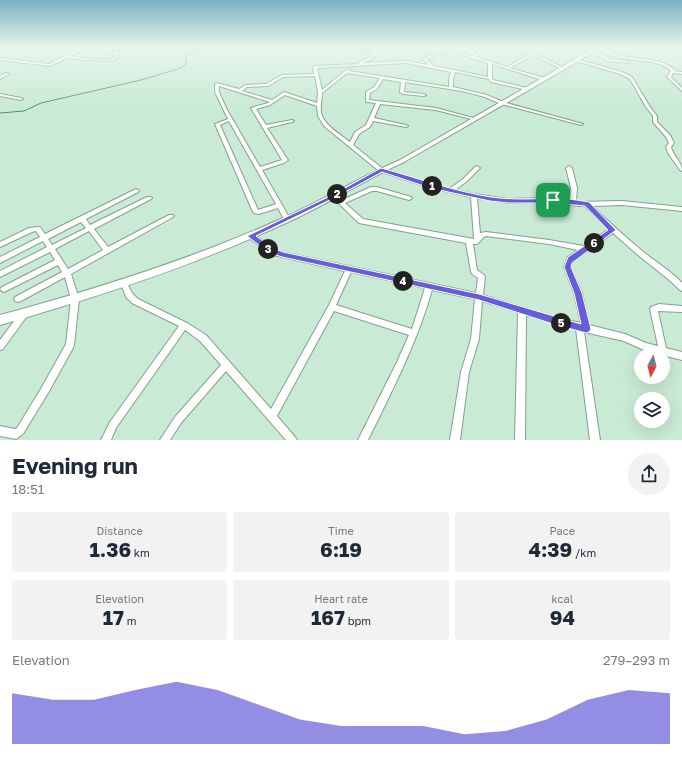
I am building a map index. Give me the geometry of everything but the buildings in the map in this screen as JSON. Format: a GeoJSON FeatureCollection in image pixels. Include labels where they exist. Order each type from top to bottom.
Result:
{"type":"FeatureCollection","features":[{"type":"Feature","properties":{"kind":"main road"},"geometry":{"type":"LineString","coordinates":[[0,320],[25,314],[124,283],[250,236],[334,196],[381,170],[402,161],[562,68]]}},
{"type":"Feature","properties":{"kind":"street"},"geometry":{"type":"LineString","coordinates":[[315,68],[320,93],[318,104],[319,116],[326,125],[381,170],[413,181],[474,196],[508,201],[553,200],[587,204],[622,203],[682,209]]}},
{"type":"Feature","properties":{"kind":"street"},"geometry":{"type":"LineString","coordinates":[[320,93],[352,68]]}},
{"type":"Feature","properties":{"kind":"street"},"geometry":{"type":"LineString","coordinates":[[437,68],[453,72],[490,78],[492,81],[526,89]]}},
{"type":"Feature","properties":{"kind":"street"},"geometry":{"type":"LineString","coordinates":[[490,68],[490,78]]}},
{"type":"Feature","properties":{"kind":"street"},"geometry":{"type":"LineString","coordinates":[[507,68],[542,79]]}},
{"type":"Feature","properties":{"kind":"street"},"geometry":{"type":"LineString","coordinates":[[603,68],[625,74],[633,80],[648,107],[656,116],[655,122],[672,143],[668,148],[682,169]]}},
{"type":"Feature","properties":{"kind":"street"},"geometry":{"type":"LineString","coordinates":[[667,68],[682,73]]}},
{"type":"Feature","properties":{"kind":"street"},"geometry":{"type":"LineString","coordinates":[[672,70],[669,77],[682,90]]}},
{"type":"Feature","properties":{"kind":"street"},"geometry":{"type":"LineString","coordinates":[[346,72],[381,79],[451,88],[483,95],[502,103],[581,124]]}},
{"type":"Feature","properties":{"kind":"street"},"geometry":{"type":"LineString","coordinates":[[451,88],[453,72]]}},
{"type":"Feature","properties":{"kind":"street"},"geometry":{"type":"LineString","coordinates":[[0,73],[7,74],[0,78]]}},
{"type":"Feature","properties":{"kind":"street"},"geometry":{"type":"LineString","coordinates":[[239,91],[246,86],[267,85],[282,76],[316,75]]}},
{"type":"Feature","properties":{"kind":"street"},"geometry":{"type":"LineString","coordinates":[[381,79],[376,88],[368,92],[366,100],[378,103],[442,110],[475,118]]}},
{"type":"Feature","properties":{"kind":"street"},"geometry":{"type":"LineString","coordinates":[[403,82],[403,93],[424,95]]}},
{"type":"Feature","properties":{"kind":"street"},"geometry":{"type":"LineString","coordinates":[[272,101],[217,84],[217,92],[230,119],[260,169],[287,219]]}},
{"type":"Feature","properties":{"kind":"street"},"geometry":{"type":"LineString","coordinates":[[421,107],[420,98],[424,95],[424,84]]}},
{"type":"Feature","properties":{"kind":"street"},"geometry":{"type":"LineString","coordinates":[[260,169],[285,160],[253,108],[267,104],[284,93],[318,104]]}},
{"type":"Feature","properties":{"kind":"street"},"geometry":{"type":"LineString","coordinates":[[0,94],[22,99]]}},
{"type":"Feature","properties":{"kind":"street"},"geometry":{"type":"LineString","coordinates":[[351,145],[357,133],[367,127],[378,103]]}},
{"type":"Feature","properties":{"kind":"street"},"geometry":{"type":"LineString","coordinates":[[230,119],[217,124],[256,212],[279,205]]}},
{"type":"Feature","properties":{"kind":"street"},"geometry":{"type":"LineString","coordinates":[[371,119],[406,126]]}},
{"type":"Feature","properties":{"kind":"street"},"geometry":{"type":"LineString","coordinates":[[264,127],[292,121]]}},
{"type":"Feature","properties":{"kind":"street"},"geometry":{"type":"LineString","coordinates":[[451,190],[465,180],[477,168]]}},
{"type":"Feature","properties":{"kind":"street"},"geometry":{"type":"LineString","coordinates":[[569,168],[574,188],[573,203]]}},
{"type":"Feature","properties":{"kind":"street"},"geometry":{"type":"LineString","coordinates":[[341,203],[371,189],[377,189],[409,198]]}},
{"type":"Feature","properties":{"kind":"street"},"geometry":{"type":"LineString","coordinates":[[0,260],[136,192]]}},
{"type":"Feature","properties":{"kind":"street"},"geometry":{"type":"LineString","coordinates":[[334,196],[361,221],[473,241],[486,234],[549,242],[585,249]]}},
{"type":"Feature","properties":{"kind":"street"},"geometry":{"type":"LineString","coordinates":[[455,440],[465,372],[475,339],[482,277],[474,272],[474,196]]}},
{"type":"Feature","properties":{"kind":"street"},"geometry":{"type":"LineString","coordinates":[[0,274],[149,198]]}},
{"type":"Feature","properties":{"kind":"street"},"geometry":{"type":"LineString","coordinates":[[587,204],[613,230],[634,248],[667,272],[682,288]]}},
{"type":"Feature","properties":{"kind":"street"},"geometry":{"type":"LineString","coordinates":[[669,208],[682,215]]}},
{"type":"Feature","properties":{"kind":"street"},"geometry":{"type":"LineString","coordinates":[[18,299],[171,216]]}},
{"type":"Feature","properties":{"kind":"street"},"geometry":{"type":"LineString","coordinates":[[82,219],[108,251]]}},
{"type":"Feature","properties":{"kind":"street"},"geometry":{"type":"LineString","coordinates":[[0,245],[34,229],[38,229],[67,273],[74,299],[71,341],[48,386],[20,431],[16,434],[0,431]]}},
{"type":"Feature","properties":{"kind":"street"},"geometry":{"type":"LineString","coordinates":[[595,440],[578,293],[567,267],[570,259],[613,230]]}},
{"type":"Feature","properties":{"kind":"street"},"geometry":{"type":"LineString","coordinates":[[250,236],[276,253],[479,297],[522,311],[625,338],[649,348]]}},
{"type":"Feature","properties":{"kind":"street"},"geometry":{"type":"LineString","coordinates":[[4,289],[59,261]]}},
{"type":"Feature","properties":{"kind":"street"},"geometry":{"type":"LineString","coordinates":[[271,418],[332,307],[349,269]]}},
{"type":"Feature","properties":{"kind":"street"},"geometry":{"type":"LineString","coordinates":[[124,283],[132,298],[184,325],[203,338],[271,418],[292,440]]}},
{"type":"Feature","properties":{"kind":"street"},"geometry":{"type":"LineString","coordinates":[[363,440],[423,312],[429,287]]}},
{"type":"Feature","properties":{"kind":"street"},"geometry":{"type":"LineString","coordinates":[[662,348],[654,309],[658,306],[682,309]]}},
{"type":"Feature","properties":{"kind":"street"},"geometry":{"type":"LineString","coordinates":[[332,307],[413,334]]}},
{"type":"Feature","properties":{"kind":"street"},"geometry":{"type":"LineString","coordinates":[[520,440],[522,311]]}},
{"type":"Feature","properties":{"kind":"street"},"geometry":{"type":"LineString","coordinates":[[0,346],[25,314]]}},
{"type":"Feature","properties":{"kind":"street"},"geometry":{"type":"LineString","coordinates":[[106,440],[112,425],[184,325]]}},
{"type":"Feature","properties":{"kind":"street"},"geometry":{"type":"LineString","coordinates":[[670,353],[682,356]]}},
{"type":"Feature","properties":{"kind":"street"},"geometry":{"type":"LineString","coordinates":[[165,440],[178,420],[226,365]]}},
{"type":"Feature","properties":{"kind":"waterway"},"geometry":{"type":"LineString","coordinates":[[0,113],[24,111],[41,103],[141,80],[182,68]]}},
{"type":"Feature","properties":{"kind":"route"},"geometry":{"type":"LineString","coordinates":[[381,170],[430,186],[490,199],[508,201],[553,200],[587,204],[613,230],[570,259],[568,263],[567,267],[578,293],[586,329],[479,297],[282,255],[270,250],[250,236],[334,196],[381,170]]}}]}
